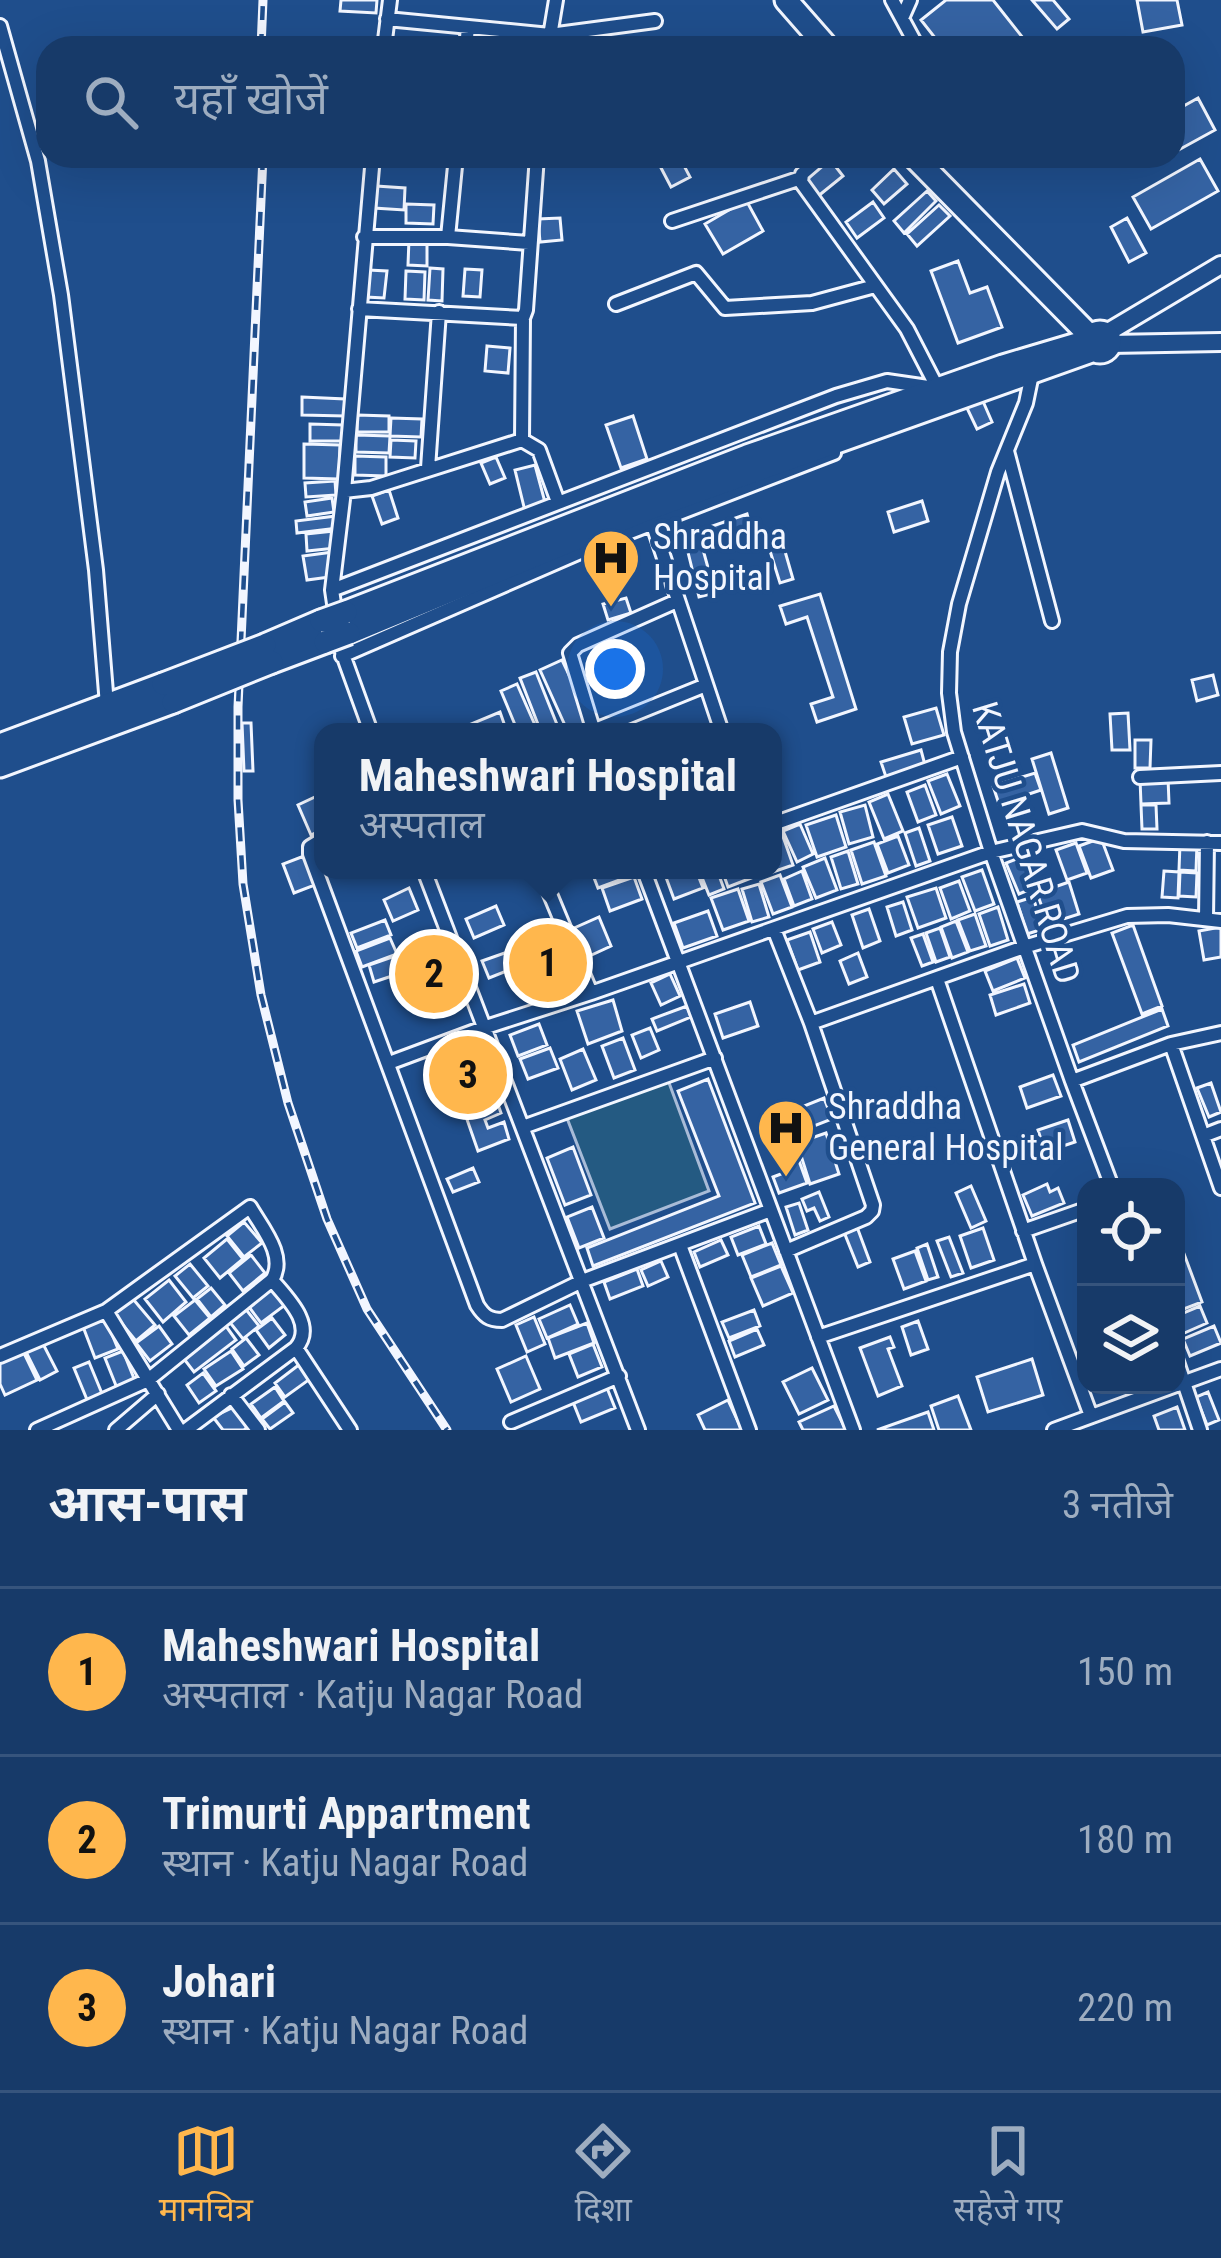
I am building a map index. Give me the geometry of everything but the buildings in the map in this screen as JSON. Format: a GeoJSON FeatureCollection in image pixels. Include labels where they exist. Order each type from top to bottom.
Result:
{"type":"FeatureCollection","features":[{"type":"Feature","properties":{"kind":"highway"},"geometry":{"type":"LineString","coordinates":[[772,0],[804,36]]}},
{"type":"Feature","properties":{"kind":"highway"},"geometry":{"type":"LineString","coordinates":[[786,0],[818,36]]}},
{"type":"Feature","properties":{"kind":"highway"},"geometry":{"type":"LineString","coordinates":[[925,168],[1098,340]]}},
{"type":"Feature","properties":{"kind":"highway"},"geometry":{"type":"LineString","coordinates":[[939,168],[1098,340]]}},
{"type":"Feature","properties":{"kind":"highway"},"geometry":{"type":"LineString","coordinates":[[0,766],[269,654],[329,640],[348,622],[747,456],[1032,374],[1098,340]]}},
{"type":"Feature","properties":{"kind":"highway"},"geometry":{"type":"LineString","coordinates":[[939,398],[1048,351],[1098,340]]}},
{"type":"Feature","properties":{"kind":"highway"},"geometry":{"type":"LineString","coordinates":[[0,745],[107,705],[168,693]]}},
{"type":"Feature","properties":{"kind":"main road"},"geometry":{"type":"LineString","coordinates":[[1098,340],[1221,265]]}},
{"type":"Feature","properties":{"kind":"main road"},"geometry":{"type":"LineString","coordinates":[[1098,340],[1221,342]]}},
{"type":"Feature","properties":{"kind":"street"},"geometry":{"type":"LineString","coordinates":[[386,36],[390,0]]}},
{"type":"Feature","properties":{"kind":"street"},"geometry":{"type":"LineString","coordinates":[[550,36],[556,0]]}},
{"type":"Feature","properties":{"kind":"street"},"geometry":{"type":"LineString","coordinates":[[892,0],[911,36]]}},
{"type":"Feature","properties":{"kind":"street"},"geometry":{"type":"LineString","coordinates":[[902,18],[910,0]]}},
{"type":"Feature","properties":{"kind":"street"},"geometry":{"type":"LineString","coordinates":[[388,19],[517,36]]}},
{"type":"Feature","properties":{"kind":"street"},"geometry":{"type":"LineString","coordinates":[[564,36],[582,29],[655,21]]}},
{"type":"Feature","properties":{"kind":"street"},"geometry":{"type":"LineString","coordinates":[[0,26],[36,154]]}},
{"type":"Feature","properties":{"kind":"street"},"geometry":{"type":"LineString","coordinates":[[467,36],[468,27]]}},
{"type":"Feature","properties":{"kind":"street"},"geometry":{"type":"LineString","coordinates":[[39,168],[61,295],[96,570],[107,705]]}},
{"type":"Feature","properties":{"kind":"street"},"geometry":{"type":"LineString","coordinates":[[367,723],[329,640],[372,168]]}},
{"type":"Feature","properties":{"kind":"street"},"geometry":{"type":"LineString","coordinates":[[448,237],[455,168]]}},
{"type":"Feature","properties":{"kind":"street"},"geometry":{"type":"LineString","coordinates":[[522,440],[523,318],[536,168]]}},
{"type":"Feature","properties":{"kind":"street"},"geometry":{"type":"LineString","coordinates":[[673,221],[801,178],[811,168]]}},
{"type":"Feature","properties":{"kind":"street"},"geometry":{"type":"LineString","coordinates":[[801,178],[907,329],[939,398]]}},
{"type":"Feature","properties":{"kind":"street"},"geometry":{"type":"LineString","coordinates":[[364,236],[529,243]]}},
{"type":"Feature","properties":{"kind":"street"},"geometry":{"type":"LineString","coordinates":[[616,304],[696,273],[724,308],[812,303],[875,286]]}},
{"type":"Feature","properties":{"kind":"street"},"geometry":{"type":"LineString","coordinates":[[359,309],[523,318]]}},
{"type":"Feature","properties":{"kind":"street"},"geometry":{"type":"LineString","coordinates":[[428,469],[439,312]]}},
{"type":"Feature","properties":{"kind":"street","name":"KATJU NAGAR ROAD"},"geometry":{"type":"LineString","coordinates":[[1032,374],[1027,404],[958,604],[949,693],[954,732],[991,852],[1109,1178]]}},
{"type":"Feature","properties":{"kind":"street"},"geometry":{"type":"LineString","coordinates":[[332,590],[836,396],[887,381],[939,398]]}},
{"type":"Feature","properties":{"kind":"street"},"geometry":{"type":"LineString","coordinates":[[329,640],[653,525],[886,433],[939,398]]}},
{"type":"Feature","properties":{"kind":"street"},"geometry":{"type":"LineString","coordinates":[[344,491],[370,488],[522,440],[539,450],[558,502]]}},
{"type":"Feature","properties":{"kind":"street"},"geometry":{"type":"LineString","coordinates":[[1007,451],[1052,621]]}},
{"type":"Feature","properties":{"kind":"street"},"geometry":{"type":"LineString","coordinates":[[653,525],[719,723]]}},
{"type":"Feature","properties":{"kind":"street"},"geometry":{"type":"LineString","coordinates":[[590,723],[569,652],[677,601]]}},
{"type":"Feature","properties":{"kind":"street"},"geometry":{"type":"LineString","coordinates":[[612,723],[706,685]]}},
{"type":"Feature","properties":{"kind":"street"},"geometry":{"type":"LineString","coordinates":[[782,821],[962,757]]}},
{"type":"Feature","properties":{"kind":"street"},"geometry":{"type":"LineString","coordinates":[[1140,776],[1221,773]]}},
{"type":"Feature","properties":{"kind":"street"},"geometry":{"type":"LineString","coordinates":[[389,1063],[991,852],[1082,831],[1124,841],[1214,843],[1214,920],[1127,916],[1024,946],[811,1023]]}},
{"type":"Feature","properties":{"kind":"street"},"geometry":{"type":"LineString","coordinates":[[319,879],[484,1316],[502,1320],[582,1281],[771,1210]]}},
{"type":"Feature","properties":{"kind":"street"},"geometry":{"type":"LineString","coordinates":[[427,879],[638,1430]]}},
{"type":"Feature","properties":{"kind":"street"},"geometry":{"type":"LineString","coordinates":[[544,879],[591,993]]}},
{"type":"Feature","properties":{"kind":"street"},"geometry":{"type":"LineString","coordinates":[[648,879],[853,1430]]}},
{"type":"Feature","properties":{"kind":"street"},"geometry":{"type":"LineString","coordinates":[[774,928],[872,1198],[872,1211],[866,1217],[786,1251]]}},
{"type":"Feature","properties":{"kind":"street"},"geometry":{"type":"LineString","coordinates":[[937,979],[1091,1416]]}},
{"type":"Feature","properties":{"kind":"street"},"geometry":{"type":"LineString","coordinates":[[1072,1081],[1171,1044],[1221,1033]]}},
{"type":"Feature","properties":{"kind":"street"},"geometry":{"type":"LineString","coordinates":[[1171,1044],[1221,1188]]}},
{"type":"Feature","properties":{"kind":"street"},"geometry":{"type":"LineString","coordinates":[[523,1127],[715,1058]]}},
{"type":"Feature","properties":{"kind":"street"},"geometry":{"type":"LineString","coordinates":[[1203,1136],[1221,1129]]}},
{"type":"Feature","properties":{"kind":"street"},"geometry":{"type":"LineString","coordinates":[[0,1356],[106,1311],[250,1207],[274,1250],[278,1263],[272,1280],[148,1381],[37,1430]]}},
{"type":"Feature","properties":{"kind":"street"},"geometry":{"type":"LineString","coordinates":[[1024,1231],[1077,1211]]}},
{"type":"Feature","properties":{"kind":"street"},"geometry":{"type":"LineString","coordinates":[[680,1245],[749,1430]]}},
{"type":"Feature","properties":{"kind":"street"},"geometry":{"type":"LineString","coordinates":[[818,1337],[1035,1264]]}},
{"type":"Feature","properties":{"kind":"street"},"geometry":{"type":"LineString","coordinates":[[106,1311],[182,1430],[303,1340],[295,1308],[272,1280]]}},
{"type":"Feature","properties":{"kind":"street"},"geometry":{"type":"LineString","coordinates":[[296,1348],[350,1430]]}},
{"type":"Feature","properties":{"kind":"street"},"geometry":{"type":"LineString","coordinates":[[1185,1382],[1221,1369]]}},
{"type":"Feature","properties":{"kind":"street"},"geometry":{"type":"LineString","coordinates":[[511,1422],[619,1376]]}},
{"type":"Feature","properties":{"kind":"street"},"geometry":{"type":"LineString","coordinates":[[116,1430],[158,1394]]}},
{"type":"Feature","properties":{"kind":"street"},"geometry":{"type":"LineString","coordinates":[[1054,1430],[1152,1394]]}},
{"type":"Feature","properties":{"kind":"street"},"geometry":{"type":"LineString","coordinates":[[1184,1394],[1201,1430]]}},
{"type":"Feature","properties":{"kind":"street"},"geometry":{"type":"LineString","coordinates":[[231,1396],[258,1430]]}},
{"type":"Feature","properties":{"kind":"street"},"geometry":{"type":"LineString","coordinates":[[529,1413],[536,1430]]}},
{"type":"Feature","properties":{"kind":"shaded area"},"geometry":{"type":"Polygon","coordinates":[[[665,1072],[709,1191],[610,1229],[565,1113],[665,1072]]]}},
{"type":"Feature","properties":{"kind":"railway"},"geometry":{"type":"LineString","coordinates":[[262,36],[263,0]]}},
{"type":"Feature","properties":{"kind":"railway"},"geometry":{"type":"LineString","coordinates":[[262,168],[238,707],[243,884],[261,995],[288,1103],[327,1219],[367,1309],[447,1430]]}},
{"type":"Feature","properties":{"kind":"place","name":"Shraddha Hospital"},"geometry":{"type":"Point","coordinates":[611,609]}},
{"type":"Feature","properties":{"kind":"place","name":"Maheshwari Hospital"},"geometry":{"type":"Point","coordinates":[548,963]}},
{"type":"Feature","properties":{"kind":"place","name":"Trimurti Appartment"},"geometry":{"type":"Point","coordinates":[434,974]}},
{"type":"Feature","properties":{"kind":"place","name":"Johari"},"geometry":{"type":"Point","coordinates":[468,1075]}},
{"type":"Feature","properties":{"kind":"place","name":"Shraddha General Hospital"},"geometry":{"type":"Point","coordinates":[786,1179]}}]}
